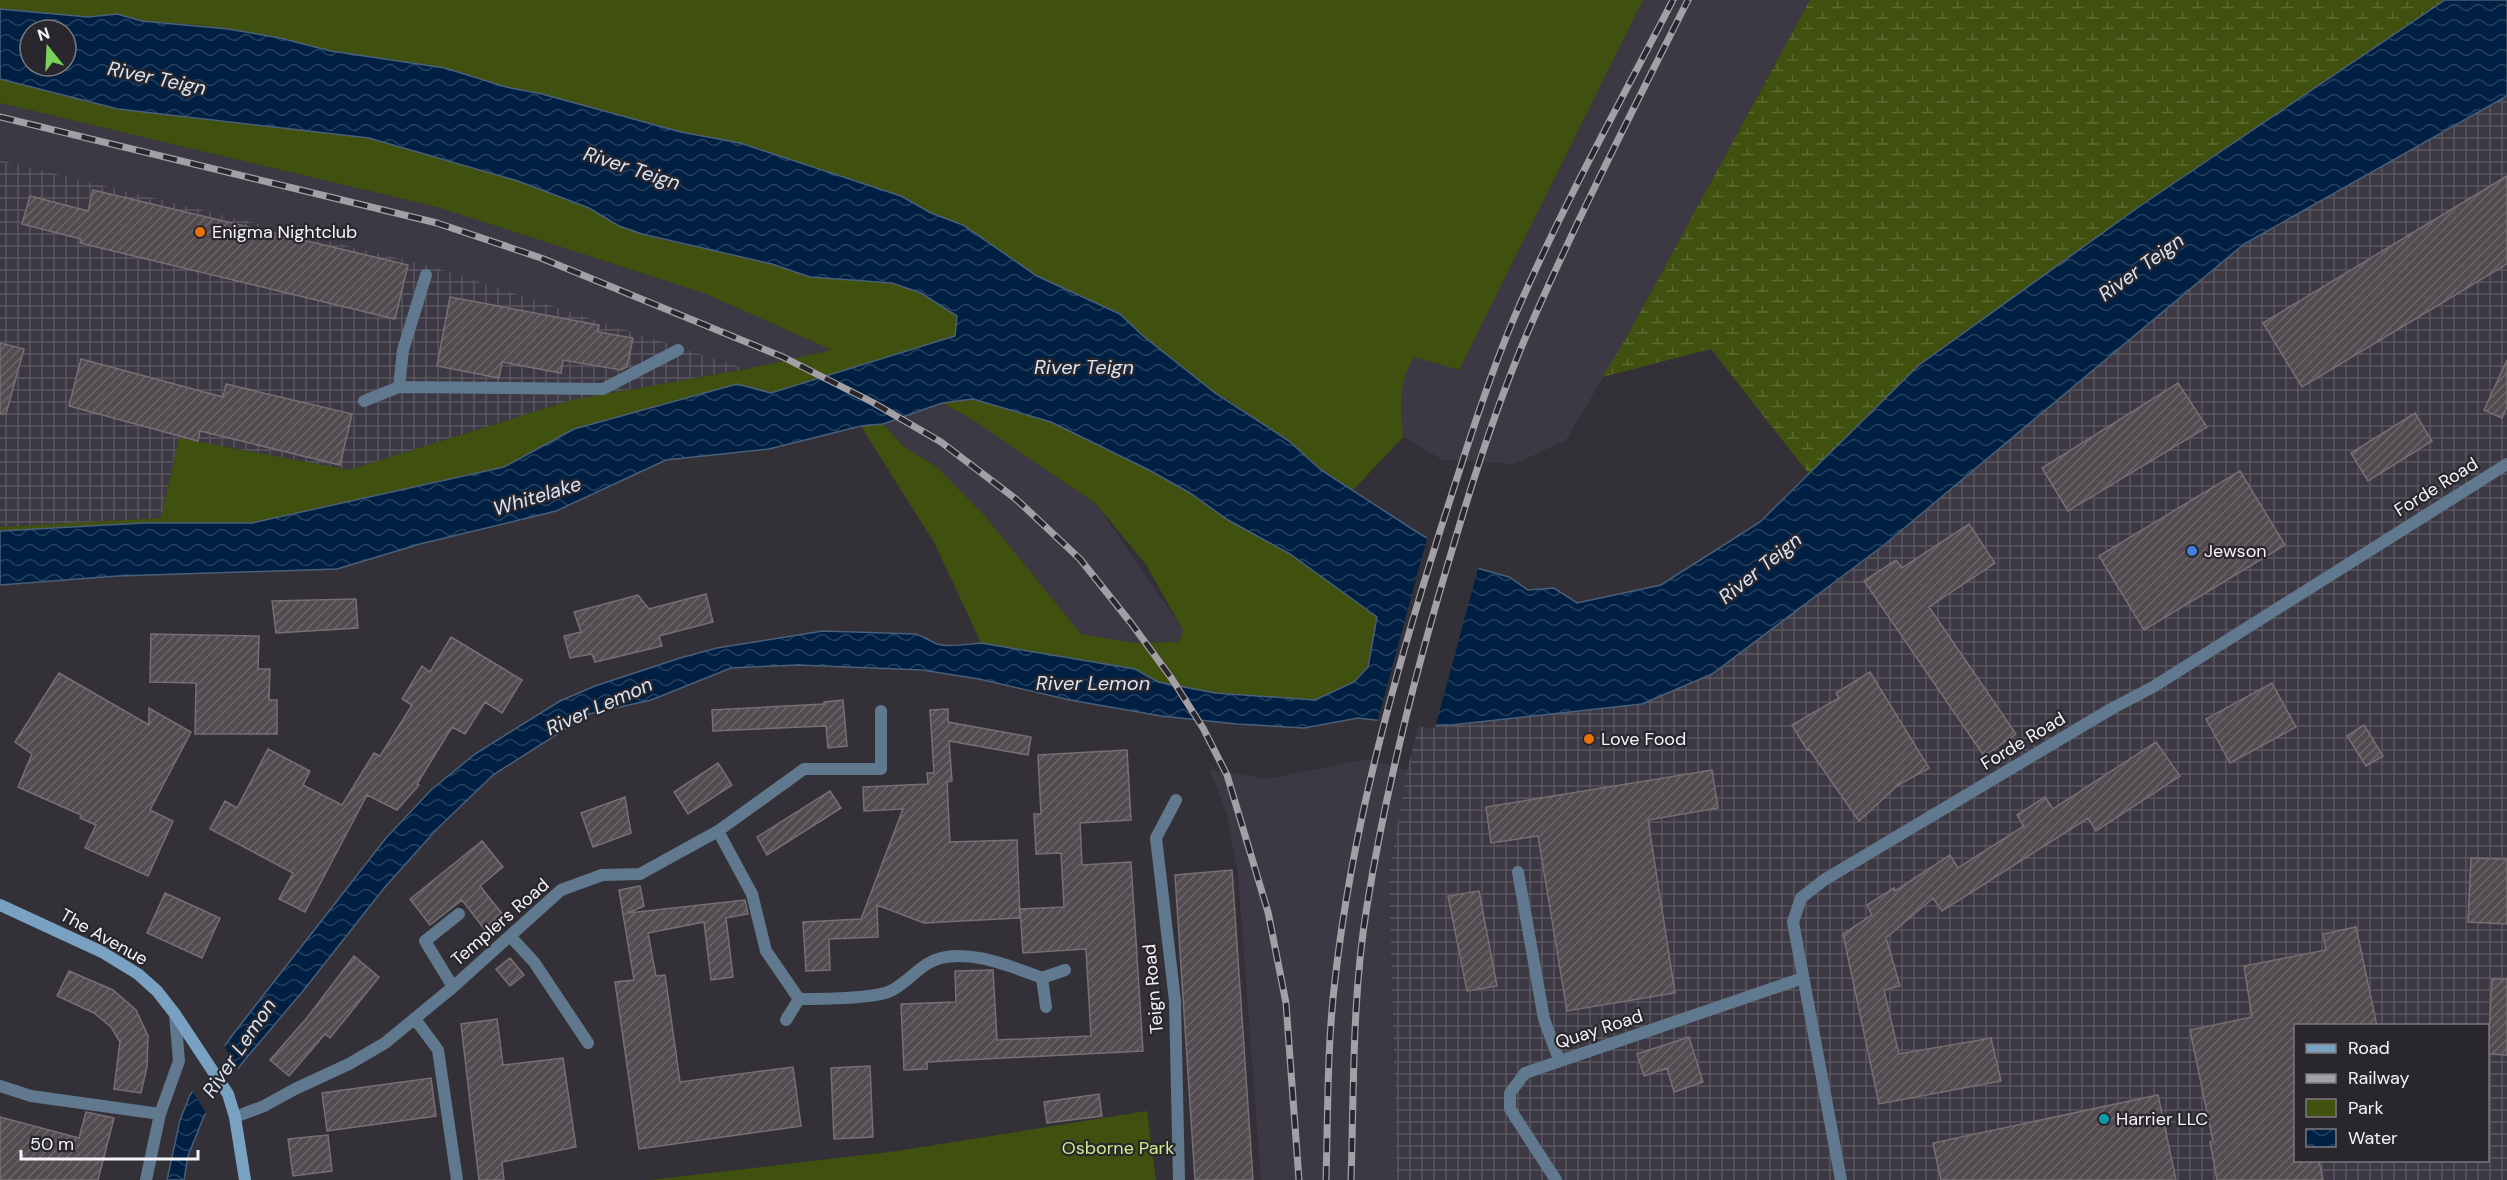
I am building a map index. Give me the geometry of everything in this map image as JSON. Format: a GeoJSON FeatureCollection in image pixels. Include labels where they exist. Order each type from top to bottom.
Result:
{"type":"FeatureCollection","features":[{"type":"Feature","properties":{"kind":"main road","name":"The Avenue"},"geometry":{"type":"LineString","coordinates":[[0,905],[102,952],[138,974],[157,991],[228,1094],[235,1117],[245,1180]]}},
{"type":"Feature","properties":{"kind":"street"},"geometry":{"type":"LineString","coordinates":[[399,387],[403,350],[426,275]]}},
{"type":"Feature","properties":{"kind":"street"},"geometry":{"type":"LineString","coordinates":[[364,402],[399,387],[603,389],[678,350]]}},
{"type":"Feature","properties":{"kind":"street","name":"Forde Road"},"geometry":{"type":"LineString","coordinates":[[1841,1180],[1793,922],[1801,898],[1824,880],[2111,709],[2153,687],[2507,464]]}},
{"type":"Feature","properties":{"kind":"street","name":"Templers Road"},"geometry":{"type":"LineString","coordinates":[[235,1117],[264,1106],[349,1064],[385,1043],[453,987],[561,890],[602,875],[640,874],[718,831],[804,770],[881,769],[881,711]]}},
{"type":"Feature","properties":{"kind":"street","name":"Teign Road"},"geometry":{"type":"LineString","coordinates":[[1176,800],[1156,838],[1175,1001],[1179,1180]]}},
{"type":"Feature","properties":{"kind":"street"},"geometry":{"type":"LineString","coordinates":[[718,831],[753,894],[766,951],[799,999]]}},
{"type":"Feature","properties":{"kind":"street"},"geometry":{"type":"LineString","coordinates":[[1518,872],[1544,1019],[1559,1060]]}},
{"type":"Feature","properties":{"kind":"street"},"geometry":{"type":"LineString","coordinates":[[453,987],[425,941],[459,914]]}},
{"type":"Feature","properties":{"kind":"street"},"geometry":{"type":"LineString","coordinates":[[510,936],[534,962],[588,1043]]}},
{"type":"Feature","properties":{"kind":"street"},"geometry":{"type":"LineString","coordinates":[[799,999],[887,993],[929,962],[949,958],[974,957],[995,960],[1042,978],[1065,970]]}},
{"type":"Feature","properties":{"kind":"street"},"geometry":{"type":"LineString","coordinates":[[1042,978],[1046,1007]]}},
{"type":"Feature","properties":{"kind":"street","name":"Quay Road"},"geometry":{"type":"LineString","coordinates":[[1556,1180],[1510,1109],[1510,1093],[1525,1073],[1559,1060],[1634,1038],[1748,995],[1803,978]]}},
{"type":"Feature","properties":{"kind":"street"},"geometry":{"type":"LineString","coordinates":[[786,1020],[799,999]]}},
{"type":"Feature","properties":{"kind":"street"},"geometry":{"type":"LineString","coordinates":[[146,1180],[160,1114],[179,1061],[175,1014]]}},
{"type":"Feature","properties":{"kind":"street"},"geometry":{"type":"LineString","coordinates":[[415,1019],[438,1050],[457,1180]]}},
{"type":"Feature","properties":{"kind":"street"},"geometry":{"type":"LineString","coordinates":[[0,1086],[31,1096],[160,1114]]}},
{"type":"Feature","properties":{"kind":"shaded area"},"geometry":{"type":"Polygon","coordinates":[[[1643,0],[1810,0],[1620,349],[1566,440],[1515,464],[1443,460],[1403,437],[1400,392],[1405,372],[1414,356],[1459,370],[1643,0]]]}},
{"type":"Feature","properties":{"kind":"shaded area"},"geometry":{"type":"Polygon","coordinates":[[[2507,96],[2507,1180],[1397,1180],[1389,876],[1407,770],[1419,725],[1451,725],[1642,704],[1884,545],[2244,244],[2507,96]]]}},
{"type":"Feature","properties":{"kind":"shaded area"},"geometry":{"type":"Polygon","coordinates":[[[0,103],[437,207],[704,293],[833,350],[746,369],[433,267],[0,160],[0,103]]]}},
{"type":"Feature","properties":{"kind":"shaded area"},"geometry":{"type":"Polygon","coordinates":[[[0,160],[433,267],[746,369],[572,400],[349,470],[179,438],[161,518],[0,527],[0,160]]]}},
{"type":"Feature","properties":{"kind":"shaded area"},"geometry":{"type":"Polygon","coordinates":[[[942,403],[973,420],[1096,504],[1183,630],[1179,642],[1133,643],[1081,634],[985,516],[937,467],[903,446],[883,424],[942,403]]]}},
{"type":"Feature","properties":{"kind":"shaded area"},"geometry":{"type":"Polygon","coordinates":[[[1367,759],[1407,770],[1389,876],[1397,1180],[1261,1180],[1238,875],[1227,815],[1210,770],[1268,779],[1367,759]]]}},
{"type":"Feature","properties":{"kind":"green space"},"geometry":{"type":"Polygon","coordinates":[[[0,0],[1643,0],[1459,370],[1414,357],[1403,387],[1401,405],[1403,437],[1353,490],[1321,470],[1300,451],[1227,399],[1215,393],[1142,335],[1120,314],[1037,276],[963,225],[931,213],[901,196],[740,143],[681,132],[542,94],[506,87],[445,68],[331,51],[280,38],[200,25],[142,21],[117,14],[89,17],[0,9],[0,0]]]}},
{"type":"Feature","properties":{"kind":"green space"},"geometry":{"type":"Polygon","coordinates":[[[1810,0],[2445,0],[2140,206],[1919,365],[1809,474],[1711,349],[1602,377],[1620,349],[1810,0]]]}},
{"type":"Feature","properties":{"kind":"green space"},"geometry":{"type":"Polygon","coordinates":[[[0,79],[118,109],[369,138],[518,181],[589,208],[619,226],[650,237],[772,264],[810,277],[892,283],[921,293],[957,316],[955,336],[771,393],[736,384],[574,429],[504,467],[252,523],[144,523],[0,531],[0,527],[161,518],[179,438],[349,470],[572,400],[746,369],[832,350],[704,293],[437,207],[0,103],[0,79]]]}},
{"type":"Feature","properties":{"kind":"green space"},"geometry":{"type":"Polygon","coordinates":[[[973,399],[1051,422],[1149,470],[1190,493],[1228,520],[1290,554],[1377,617],[1367,667],[1354,682],[1315,701],[1215,693],[1158,682],[1135,669],[981,643],[935,544],[861,426],[883,424],[903,446],[937,467],[985,516],[1081,634],[1133,643],[1179,642],[1183,630],[1145,563],[1096,504],[973,420],[942,403],[973,399]]]}},
{"type":"Feature","properties":{"kind":"green space","name":"Osborne Park"},"geometry":{"type":"Polygon","coordinates":[[[1147,1111],[1156,1180],[651,1180],[897,1151],[1147,1111]]]}},
{"type":"Feature","properties":{"kind":"water"},"geometry":{"type":"Polygon","coordinates":[[[2445,0],[2507,0],[2507,96],[2244,244],[1884,545],[1712,674],[1642,704],[1451,725],[1419,725],[1358,718],[1304,728],[1237,724],[1161,716],[1070,700],[979,679],[922,670],[798,665],[731,668],[651,700],[589,714],[493,775],[436,830],[385,887],[303,991],[242,1063],[204,1116],[188,1156],[184,1180],[167,1180],[180,1120],[190,1095],[234,1033],[386,838],[431,790],[475,754],[560,701],[595,686],[717,648],[823,631],[915,634],[937,644],[948,646],[981,643],[1135,669],[1158,682],[1215,693],[1315,700],[1354,682],[1368,667],[1377,617],[1290,554],[1228,520],[1190,493],[1149,470],[1051,422],[973,399],[942,403],[883,424],[861,426],[769,449],[666,460],[556,511],[420,544],[337,569],[117,576],[0,585],[0,531],[144,523],[252,523],[504,467],[574,429],[737,384],[771,393],[955,336],[957,316],[921,293],[892,283],[810,277],[772,264],[642,234],[619,226],[589,208],[518,181],[369,138],[118,109],[0,79],[0,9],[88,17],[117,14],[142,21],[228,29],[280,38],[331,51],[445,68],[506,87],[542,94],[681,132],[740,143],[901,196],[931,213],[963,225],[1037,276],[1120,314],[1142,335],[1215,393],[1289,441],[1321,470],[1417,532],[1477,568],[1509,577],[1528,590],[1554,588],[1577,603],[1661,585],[1760,522],[1919,365],[2140,206],[2445,0]]]}},
{"type":"Feature","properties":{"kind":"pier"},"geometry":{"type":"Polygon","coordinates":[[[1428,535],[1479,565],[1435,728],[1377,723],[1428,535]]]}},
{"type":"Feature","properties":{"kind":"pier"},"geometry":{"type":"Polygon","coordinates":[[[223,1043],[239,1072],[208,1116],[191,1089],[223,1043]]]}},
{"type":"Feature","properties":{"kind":"building"},"geometry":{"type":"Polygon","coordinates":[[[2507,176],[2507,264],[2302,387],[2263,323],[2507,176]]]}},
{"type":"Feature","properties":{"kind":"building"},"geometry":{"type":"Polygon","coordinates":[[[93,190],[408,265],[395,319],[80,243],[81,239],[22,224],[30,196],[88,211],[93,190]]]}},
{"type":"Feature","properties":{"kind":"building"},"geometry":{"type":"Polygon","coordinates":[[[450,297],[599,325],[598,332],[633,338],[627,367],[621,370],[563,360],[561,373],[502,362],[499,378],[437,366],[450,297]]]}},
{"type":"Feature","properties":{"kind":"building"},"geometry":{"type":"Polygon","coordinates":[[[0,343],[24,349],[6,414],[0,414],[0,343]]]}},
{"type":"Feature","properties":{"kind":"building"},"geometry":{"type":"Polygon","coordinates":[[[81,359],[223,397],[226,384],[352,414],[340,465],[200,431],[198,441],[69,406],[81,359]]]}},
{"type":"Feature","properties":{"kind":"building"},"geometry":{"type":"Polygon","coordinates":[[[2507,360],[2507,407],[2502,418],[2484,410],[2507,360]]]}},
{"type":"Feature","properties":{"kind":"building"},"geometry":{"type":"Polygon","coordinates":[[[2178,383],[2207,427],[2068,511],[2042,468],[2178,383]]]}},
{"type":"Feature","properties":{"kind":"building"},"geometry":{"type":"Polygon","coordinates":[[[2415,413],[2432,441],[2368,481],[2351,453],[2415,413]]]}},
{"type":"Feature","properties":{"kind":"building","name":"Jewson"},"geometry":{"type":"Polygon","coordinates":[[[2240,471],[2285,545],[2144,630],[2099,556],[2240,471]]]}},
{"type":"Feature","properties":{"kind":"building"},"geometry":{"type":"Polygon","coordinates":[[[1969,524],[1995,563],[1929,607],[2016,734],[1984,756],[1864,581],[1896,560],[1902,568],[1969,524]]]}},
{"type":"Feature","properties":{"kind":"building"},"geometry":{"type":"Polygon","coordinates":[[[706,594],[713,622],[659,636],[662,646],[595,662],[592,654],[570,658],[564,636],[581,632],[574,612],[638,595],[649,609],[706,594]]]}},
{"type":"Feature","properties":{"kind":"building"},"geometry":{"type":"Polygon","coordinates":[[[356,599],[358,628],[276,633],[272,601],[356,599]]]}},
{"type":"Feature","properties":{"kind":"building"},"geometry":{"type":"Polygon","coordinates":[[[151,634],[259,636],[258,669],[270,669],[269,700],[277,700],[277,734],[195,734],[196,683],[150,682],[151,634]]]}},
{"type":"Feature","properties":{"kind":"building"},"geometry":{"type":"Polygon","coordinates":[[[451,637],[522,680],[502,713],[485,702],[465,734],[452,727],[417,784],[419,785],[397,810],[367,795],[305,912],[279,899],[293,873],[210,829],[225,801],[237,808],[268,749],[310,771],[303,785],[342,805],[374,753],[380,756],[412,705],[402,699],[422,666],[430,672],[451,637]]]}},
{"type":"Feature","properties":{"kind":"building"},"geometry":{"type":"Polygon","coordinates":[[[1870,672],[1929,768],[1898,785],[1859,821],[1809,749],[1807,750],[1792,725],[1839,698],[1836,693],[1870,672]]]}},
{"type":"Feature","properties":{"kind":"building"},"geometry":{"type":"Polygon","coordinates":[[[59,673],[149,725],[149,708],[191,732],[150,810],[173,821],[148,876],[85,848],[96,825],[80,818],[81,815],[18,787],[32,754],[15,742],[59,673]]]}},
{"type":"Feature","properties":{"kind":"building"},"geometry":{"type":"Polygon","coordinates":[[[2272,683],[2296,727],[2230,763],[2206,719],[2272,683]]]}},
{"type":"Feature","properties":{"kind":"building"},"geometry":{"type":"Polygon","coordinates":[[[843,700],[847,746],[828,748],[826,726],[713,731],[712,710],[824,704],[824,702],[843,700]]]}},
{"type":"Feature","properties":{"kind":"building"},"geometry":{"type":"Polygon","coordinates":[[[948,709],[948,722],[1031,737],[1028,755],[949,741],[952,781],[947,782],[950,842],[1017,840],[1020,918],[924,923],[877,905],[878,937],[829,939],[830,970],[806,971],[803,922],[861,919],[903,809],[864,811],[863,787],[928,784],[927,773],[934,773],[930,710],[948,709]]]}},
{"type":"Feature","properties":{"kind":"building"},"geometry":{"type":"Polygon","coordinates":[[[2364,725],[2383,756],[2366,766],[2347,736],[2364,725]]]}},
{"type":"Feature","properties":{"kind":"building"},"geometry":{"type":"Polygon","coordinates":[[[2156,742],[2180,776],[2096,831],[2088,818],[1942,911],[1933,898],[1886,938],[1900,986],[1884,990],[1899,1054],[1991,1038],[2001,1081],[1879,1104],[1843,934],[1872,915],[1867,905],[1894,888],[1895,891],[1950,855],[1958,868],[2024,826],[2017,815],[2045,797],[2053,809],[2156,742]]]}},
{"type":"Feature","properties":{"kind":"building"},"geometry":{"type":"Polygon","coordinates":[[[1127,750],[1131,820],[1080,823],[1082,865],[1131,862],[1143,1051],[927,1062],[927,1069],[904,1070],[901,1004],[956,1002],[955,971],[993,970],[997,1040],[1091,1036],[1086,949],[1023,953],[1020,909],[1064,907],[1061,853],[1036,854],[1034,814],[1041,814],[1038,755],[1127,750]]]}},
{"type":"Feature","properties":{"kind":"building"},"geometry":{"type":"Polygon","coordinates":[[[718,763],[732,785],[688,814],[674,792],[718,763]]]}},
{"type":"Feature","properties":{"kind":"building"},"geometry":{"type":"Polygon","coordinates":[[[1712,770],[1718,808],[1648,820],[1675,993],[1567,1011],[1538,836],[1491,843],[1486,807],[1712,770]]]}},
{"type":"Feature","properties":{"kind":"building"},"geometry":{"type":"Polygon","coordinates":[[[830,791],[841,808],[767,855],[757,837],[830,791]]]}},
{"type":"Feature","properties":{"kind":"building"},"geometry":{"type":"Polygon","coordinates":[[[625,797],[631,833],[593,847],[581,813],[625,797]]]}},
{"type":"Feature","properties":{"kind":"building"},"geometry":{"type":"Polygon","coordinates":[[[482,841],[503,867],[480,886],[503,915],[485,930],[462,900],[430,925],[410,899],[482,841]]]}},
{"type":"Feature","properties":{"kind":"building"},"geometry":{"type":"Polygon","coordinates":[[[2471,858],[2507,859],[2507,924],[2468,922],[2471,858]]]}},
{"type":"Feature","properties":{"kind":"building"},"geometry":{"type":"Polygon","coordinates":[[[1232,870],[1253,1180],[1195,1180],[1175,875],[1232,870]]]}},
{"type":"Feature","properties":{"kind":"building"},"geometry":{"type":"Polygon","coordinates":[[[640,886],[644,906],[628,913],[745,900],[748,914],[726,918],[733,977],[711,980],[704,922],[648,933],[656,976],[665,975],[680,1082],[793,1067],[801,1126],[639,1149],[615,982],[634,980],[619,890],[640,886]]]}},
{"type":"Feature","properties":{"kind":"building"},"geometry":{"type":"Polygon","coordinates":[[[1479,891],[1497,986],[1467,991],[1448,896],[1479,891]]]}},
{"type":"Feature","properties":{"kind":"building"},"geometry":{"type":"Polygon","coordinates":[[[165,893],[220,918],[202,958],[147,933],[165,893]]]}},
{"type":"Feature","properties":{"kind":"building"},"geometry":{"type":"Polygon","coordinates":[[[2356,927],[2377,1024],[2294,1024],[2294,1162],[2319,1162],[2323,1180],[2217,1180],[2210,1142],[2213,1141],[2190,1030],[2252,1017],[2244,966],[2326,950],[2323,934],[2356,927]]]}},
{"type":"Feature","properties":{"kind":"building"},"geometry":{"type":"Polygon","coordinates":[[[354,956],[379,977],[330,1038],[325,1034],[289,1076],[270,1060],[306,1019],[354,956]]]}},
{"type":"Feature","properties":{"kind":"building"},"geometry":{"type":"Polygon","coordinates":[[[510,958],[524,975],[510,986],[496,969],[510,958]]]}},
{"type":"Feature","properties":{"kind":"building"},"geometry":{"type":"Polygon","coordinates":[[[69,971],[113,990],[136,1010],[148,1036],[147,1067],[141,1093],[114,1089],[120,1042],[111,1027],[94,1013],[57,996],[69,971]]]}},
{"type":"Feature","properties":{"kind":"building"},"geometry":{"type":"Polygon","coordinates":[[[2492,979],[2507,979],[2507,1055],[2489,1054],[2492,979]]]}},
{"type":"Feature","properties":{"kind":"building"},"geometry":{"type":"Polygon","coordinates":[[[497,1019],[503,1065],[563,1058],[576,1147],[502,1162],[504,1180],[479,1180],[461,1024],[497,1019]]]}},
{"type":"Feature","properties":{"kind":"building"},"geometry":{"type":"Polygon","coordinates":[[[1689,1037],[1703,1082],[1674,1092],[1667,1068],[1644,1076],[1637,1054],[1689,1037]]]}},
{"type":"Feature","properties":{"kind":"building"},"geometry":{"type":"Polygon","coordinates":[[[870,1066],[873,1137],[834,1139],[831,1068],[870,1066]]]}},
{"type":"Feature","properties":{"kind":"building"},"geometry":{"type":"Polygon","coordinates":[[[431,1078],[436,1116],[327,1131],[322,1093],[431,1078]]]}},
{"type":"Feature","properties":{"kind":"building"},"geometry":{"type":"Polygon","coordinates":[[[1099,1094],[1102,1116],[1047,1123],[1044,1102],[1099,1094]]]}},
{"type":"Feature","properties":{"kind":"building","name":"Harrier LLC"},"geometry":{"type":"Polygon","coordinates":[[[2158,1095],[2176,1180],[1941,1180],[1933,1143],[2158,1095]]]}},
{"type":"Feature","properties":{"kind":"building"},"geometry":{"type":"Polygon","coordinates":[[[86,1112],[114,1118],[98,1180],[0,1180],[0,1117],[79,1138],[86,1112]]]}},
{"type":"Feature","properties":{"kind":"building"},"geometry":{"type":"Polygon","coordinates":[[[328,1135],[332,1171],[293,1176],[288,1139],[328,1135]]]}},
{"type":"Feature","properties":{"kind":"railway"},"geometry":{"type":"LineString","coordinates":[[1326,1180],[1330,1030],[1343,923],[1364,810],[1407,641],[1475,424],[1514,318],[1570,198],[1673,0]]}},
{"type":"Feature","properties":{"kind":"railway"},"geometry":{"type":"LineString","coordinates":[[1351,1180],[1354,1043],[1362,940],[1384,813],[1429,628],[1482,454],[1522,346],[1589,199],[1688,0]]}},
{"type":"Feature","properties":{"kind":"railway"},"geometry":{"type":"LineString","coordinates":[[0,117],[437,223],[541,258],[783,357],[872,402],[941,442],[1017,500],[1080,559],[1131,623],[1172,679],[1203,728],[1227,775],[1268,912],[1286,1003],[1299,1180]]}},
{"type":"Feature","properties":{"kind":"place","name":"Enigma Nightclub"},"geometry":{"type":"Point","coordinates":[200,232]}},
{"type":"Feature","properties":{"kind":"place","name":"Jewson"},"geometry":{"type":"Point","coordinates":[2192,551]}},
{"type":"Feature","properties":{"kind":"place","name":"Love Food"},"geometry":{"type":"Point","coordinates":[1589,739]}},
{"type":"Feature","properties":{"kind":"place","name":"Harrier LLC"},"geometry":{"type":"Point","coordinates":[2104,1119]}},
{"type":"Feature","properties":{"kind":"water label","name":"River Teign"},"geometry":{"type":"Point","coordinates":[157,78]}},
{"type":"Feature","properties":{"kind":"water label","name":"River Teign"},"geometry":{"type":"Point","coordinates":[632,168]}},
{"type":"Feature","properties":{"kind":"water label","name":"River Teign"},"geometry":{"type":"Point","coordinates":[2141,267]}},
{"type":"Feature","properties":{"kind":"water label","name":"River Teign"},"geometry":{"type":"Point","coordinates":[1084,367]}},
{"type":"Feature","properties":{"kind":"water label","name":"Whitelake"},"geometry":{"type":"Point","coordinates":[537,496]}},
{"type":"Feature","properties":{"kind":"water label","name":"River Teign"},"geometry":{"type":"Point","coordinates":[1760,568]}},
{"type":"Feature","properties":{"kind":"water label","name":"River Lemon"},"geometry":{"type":"Point","coordinates":[1093,683]}},
{"type":"Feature","properties":{"kind":"water label","name":"River Lemon"},"geometry":{"type":"Point","coordinates":[599,706]}},
{"type":"Feature","properties":{"kind":"water label","name":"River Lemon"},"geometry":{"type":"Point","coordinates":[239,1048]}}]}
